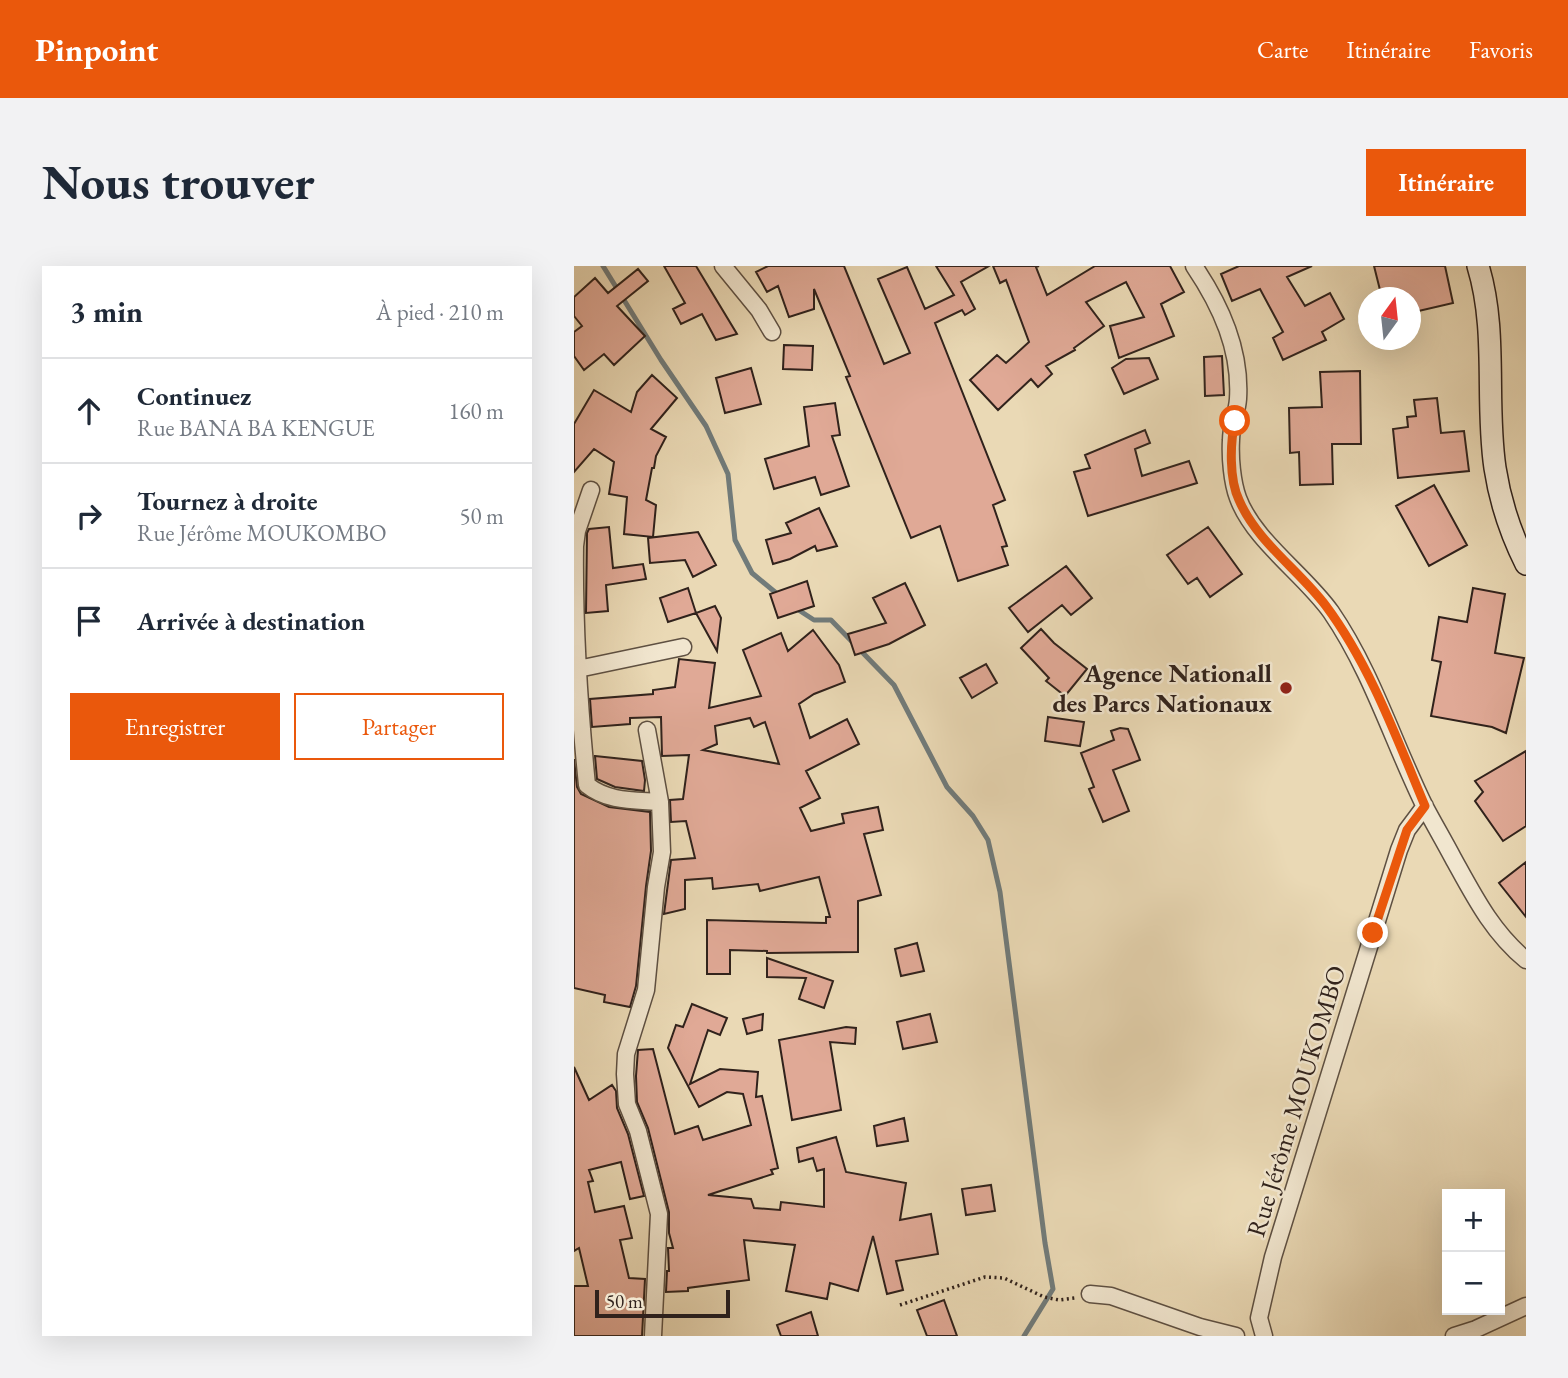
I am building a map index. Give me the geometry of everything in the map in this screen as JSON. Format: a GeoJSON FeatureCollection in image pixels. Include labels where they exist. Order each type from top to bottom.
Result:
{"type":"FeatureCollection","features":[{"type":"Feature","properties":{"kind":"main road"},"geometry":{"type":"LineString","coordinates":[[1478,266],[1489,336],[1495,466],[1502,503],[1526,564]]}},
{"type":"Feature","properties":{"kind":"street"},"geometry":{"type":"LineString","coordinates":[[723,266],[760,310],[772,332]]}},
{"type":"Feature","properties":{"kind":"street"},"geometry":{"type":"LineString","coordinates":[[1194,266],[1207,285],[1233,342],[1238,399],[1231,438],[1237,496],[1255,526],[1325,605],[1354,649],[1425,806],[1484,915],[1526,960]]}},
{"type":"Feature","properties":{"kind":"street"},"geometry":{"type":"LineString","coordinates":[[591,491],[574,546],[580,730],[587,785],[598,794],[614,799],[660,802]]}},
{"type":"Feature","properties":{"kind":"street"},"geometry":{"type":"LineString","coordinates":[[578,669],[683,646]]}},
{"type":"Feature","properties":{"kind":"street"},"geometry":{"type":"LineString","coordinates":[[647,730],[660,802],[662,852],[646,990],[626,1054],[625,1074],[627,1104],[638,1131],[659,1214],[653,1336]]}},
{"type":"Feature","properties":{"kind":"street","name":"Rue Jérôme MOUKOMBO"},"geometry":{"type":"LineString","coordinates":[[1264,1336],[1259,1318],[1273,1257],[1399,849],[1407,830],[1425,806]]}},
{"type":"Feature","properties":{"kind":"street"},"geometry":{"type":"LineString","coordinates":[[1086,1295],[1111,1296],[1200,1327],[1236,1336]]}},
{"type":"Feature","properties":{"kind":"street"},"geometry":{"type":"LineString","coordinates":[[1454,1336],[1526,1307]]}},
{"type":"Feature","properties":{"kind":"path"},"geometry":{"type":"LineString","coordinates":[[900,1305],[985,1277],[1004,1278],[1044,1297],[1059,1300],[1086,1295]]}},
{"type":"Feature","properties":{"kind":"building"},"geometry":{"type":"Polygon","coordinates":[[[664,266],[696,266],[737,334],[716,340],[702,314],[681,324],[673,309],[685,303],[664,266]]]}},
{"type":"Feature","properties":{"kind":"building"},"geometry":{"type":"Polygon","coordinates":[[[768,266],[844,266],[884,364],[910,353],[878,279],[907,267],[925,309],[954,295],[936,266],[989,266],[961,282],[975,309],[965,315],[962,310],[935,323],[1005,500],[993,505],[1007,546],[1002,547],[1008,565],[958,581],[940,526],[911,538],[846,377],[850,376],[814,289],[814,309],[789,317],[778,286],[767,292],[756,272],[768,266]]]}},
{"type":"Feature","properties":{"kind":"building"},"geometry":{"type":"Polygon","coordinates":[[[993,266],[1039,266],[1036,267],[1047,295],[1095,266],[1170,266],[1184,292],[1161,304],[1174,336],[1119,358],[1110,326],[1144,317],[1126,282],[1086,302],[1104,326],[1074,348],[1075,350],[1046,366],[1052,374],[1038,387],[1031,379],[998,410],[970,380],[997,355],[1006,363],[1029,342],[1006,280],[1000,283],[993,266]]]}},
{"type":"Feature","properties":{"kind":"building"},"geometry":{"type":"Polygon","coordinates":[[[1239,266],[1312,266],[1287,277],[1305,306],[1330,293],[1344,319],[1322,332],[1326,340],[1283,360],[1273,338],[1283,332],[1260,289],[1232,301],[1221,274],[1239,266]]]}},
{"type":"Feature","properties":{"kind":"building"},"geometry":{"type":"Polygon","coordinates":[[[1374,266],[1445,266],[1453,303],[1421,310],[1421,287],[1379,287],[1374,266]]]}},
{"type":"Feature","properties":{"kind":"building"},"geometry":{"type":"Polygon","coordinates":[[[638,269],[648,281],[617,306],[645,336],[614,365],[604,354],[584,370],[574,356],[574,332],[582,326],[574,316],[574,297],[595,278],[608,293],[638,269]]]}},
{"type":"Feature","properties":{"kind":"building"},"geometry":{"type":"Polygon","coordinates":[[[784,345],[813,346],[812,370],[783,369],[784,345]]]}},
{"type":"Feature","properties":{"kind":"building"},"geometry":{"type":"Polygon","coordinates":[[[1222,356],[1224,395],[1205,396],[1204,357],[1222,356]]]}},
{"type":"Feature","properties":{"kind":"building"},"geometry":{"type":"Polygon","coordinates":[[[1149,358],[1158,379],[1124,394],[1112,368],[1126,359],[1149,358]]]}},
{"type":"Feature","properties":{"kind":"building"},"geometry":{"type":"Polygon","coordinates":[[[751,368],[761,404],[725,413],[716,378],[751,368]]]}},
{"type":"Feature","properties":{"kind":"building"},"geometry":{"type":"Polygon","coordinates":[[[1360,371],[1361,444],[1332,444],[1333,484],[1300,485],[1299,452],[1290,453],[1289,408],[1322,407],[1320,372],[1360,371]]]}},
{"type":"Feature","properties":{"kind":"building"},"geometry":{"type":"Polygon","coordinates":[[[652,375],[677,398],[651,429],[666,437],[652,468],[646,500],[656,505],[653,537],[624,534],[627,497],[609,494],[614,462],[594,449],[574,472],[574,424],[594,390],[631,412],[637,392],[652,375]]]}},
{"type":"Feature","properties":{"kind":"building"},"geometry":{"type":"Polygon","coordinates":[[[1437,398],[1441,433],[1464,431],[1469,471],[1398,478],[1393,429],[1408,427],[1407,417],[1416,416],[1414,400],[1437,398]]]}},
{"type":"Feature","properties":{"kind":"building"},"geometry":{"type":"Polygon","coordinates":[[[835,403],[840,435],[832,436],[849,486],[821,495],[815,477],[774,489],[765,459],[809,446],[804,407],[835,403]]]}},
{"type":"Feature","properties":{"kind":"building"},"geometry":{"type":"Polygon","coordinates":[[[1145,430],[1150,443],[1135,449],[1142,476],[1189,461],[1197,483],[1088,516],[1074,472],[1090,468],[1085,455],[1145,430]]]}},
{"type":"Feature","properties":{"kind":"building"},"geometry":{"type":"Polygon","coordinates":[[[1434,485],[1467,545],[1429,566],[1396,506],[1434,485]]]}},
{"type":"Feature","properties":{"kind":"building"},"geometry":{"type":"Polygon","coordinates":[[[819,508],[837,546],[817,551],[815,546],[790,559],[773,564],[766,540],[791,533],[786,523],[819,508]]]}},
{"type":"Feature","properties":{"kind":"building"},"geometry":{"type":"Polygon","coordinates":[[[609,527],[613,568],[643,564],[646,579],[606,585],[608,611],[586,613],[587,533],[589,529],[609,527]]]}},
{"type":"Feature","properties":{"kind":"building"},"geometry":{"type":"Polygon","coordinates":[[[1208,527],[1242,574],[1210,597],[1197,578],[1188,584],[1167,555],[1208,527]]]}},
{"type":"Feature","properties":{"kind":"building"},"geometry":{"type":"Polygon","coordinates":[[[698,532],[716,565],[693,577],[685,560],[650,563],[648,538],[698,532]]]}},
{"type":"Feature","properties":{"kind":"building"},"geometry":{"type":"Polygon","coordinates":[[[1066,566],[1092,598],[1071,615],[1062,605],[1028,632],[1009,608],[1066,566]]]}},
{"type":"Feature","properties":{"kind":"building"},"geometry":{"type":"Polygon","coordinates":[[[807,581],[814,606],[778,618],[770,594],[807,581]]]}},
{"type":"Feature","properties":{"kind":"building"},"geometry":{"type":"Polygon","coordinates":[[[905,583],[925,625],[889,644],[855,655],[848,634],[886,623],[873,598],[905,583]]]}},
{"type":"Feature","properties":{"kind":"building"},"geometry":{"type":"Polygon","coordinates":[[[688,588],[696,613],[668,622],[660,598],[688,588]]]}},
{"type":"Feature","properties":{"kind":"building"},"geometry":{"type":"Polygon","coordinates":[[[1473,588],[1505,594],[1495,653],[1524,658],[1506,733],[1492,727],[1431,716],[1441,662],[1432,660],[1439,617],[1467,622],[1473,588]]]}},
{"type":"Feature","properties":{"kind":"building"},"geometry":{"type":"Polygon","coordinates":[[[715,606],[721,618],[717,651],[696,613],[715,606]]]}},
{"type":"Feature","properties":{"kind":"building"},"geometry":{"type":"Polygon","coordinates":[[[1041,629],[1087,669],[1065,696],[1046,681],[1049,678],[1021,648],[1041,629]]]}},
{"type":"Feature","properties":{"kind":"building"},"geometry":{"type":"Polygon","coordinates":[[[813,630],[839,665],[845,682],[814,694],[799,704],[810,738],[847,719],[859,744],[806,771],[820,798],[800,808],[811,831],[844,823],[842,814],[878,807],[883,830],[864,834],[881,895],[858,901],[858,952],[767,953],[730,950],[730,974],[707,974],[707,920],[826,923],[826,917],[830,917],[819,877],[760,891],[758,884],[713,889],[712,878],[685,880],[685,909],[664,914],[671,860],[695,858],[686,821],[671,822],[670,800],[683,799],[689,755],[662,756],[661,717],[630,718],[630,724],[592,727],[590,699],[653,694],[653,690],[675,687],[679,659],[715,663],[709,708],[761,696],[743,650],[781,633],[788,651],[813,630]],[[750,718],[715,726],[717,744],[703,750],[779,764],[765,722],[754,727],[750,718]]]}},
{"type":"Feature","properties":{"kind":"building"},"geometry":{"type":"Polygon","coordinates":[[[986,664],[997,683],[972,698],[960,678],[986,664]]]}},
{"type":"Feature","properties":{"kind":"building"},"geometry":{"type":"Polygon","coordinates":[[[1048,717],[1084,722],[1080,746],[1045,741],[1048,717]]]}},
{"type":"Feature","properties":{"kind":"building"},"geometry":{"type":"Polygon","coordinates":[[[1128,729],[1140,760],[1113,770],[1129,811],[1103,822],[1089,789],[1094,787],[1081,753],[1114,740],[1111,731],[1128,729]]]}},
{"type":"Feature","properties":{"kind":"building"},"geometry":{"type":"Polygon","coordinates":[[[1526,751],[1526,826],[1503,841],[1475,801],[1483,792],[1475,781],[1526,751]]]}},
{"type":"Feature","properties":{"kind":"building"},"geometry":{"type":"Polygon","coordinates":[[[595,756],[642,761],[644,791],[615,787],[597,779],[595,756]]]}},
{"type":"Feature","properties":{"kind":"building"},"geometry":{"type":"Polygon","coordinates":[[[574,759],[577,787],[581,794],[609,807],[650,812],[651,851],[636,986],[630,1007],[604,1002],[605,995],[574,988],[574,759]]]}},
{"type":"Feature","properties":{"kind":"building"},"geometry":{"type":"Polygon","coordinates":[[[1526,862],[1526,917],[1499,883],[1526,862]]]}},
{"type":"Feature","properties":{"kind":"building"},"geometry":{"type":"Polygon","coordinates":[[[917,943],[924,971],[901,976],[895,949],[917,943]]]}},
{"type":"Feature","properties":{"kind":"building"},"geometry":{"type":"Polygon","coordinates":[[[767,958],[833,981],[824,1008],[799,999],[806,978],[767,977],[767,958]]]}},
{"type":"Feature","properties":{"kind":"building"},"geometry":{"type":"Polygon","coordinates":[[[692,1004],[727,1018],[720,1035],[708,1030],[690,1084],[720,1069],[758,1072],[756,1097],[762,1096],[778,1168],[771,1170],[773,1174],[708,1195],[751,1199],[754,1208],[780,1210],[781,1202],[824,1207],[824,1169],[817,1171],[813,1158],[799,1162],[797,1148],[836,1137],[846,1172],[906,1183],[900,1220],[931,1214],[938,1254],[896,1261],[903,1290],[887,1294],[873,1236],[858,1291],[830,1283],[827,1299],[786,1291],[795,1245],[744,1240],[749,1280],[688,1288],[688,1291],[666,1292],[668,1248],[673,1248],[669,1233],[669,1212],[648,1128],[637,1102],[638,1050],[653,1049],[675,1134],[698,1126],[703,1140],[751,1125],[743,1094],[727,1092],[699,1107],[668,1048],[676,1025],[683,1027],[692,1004]]]}},
{"type":"Feature","properties":{"kind":"building"},"geometry":{"type":"Polygon","coordinates":[[[763,1014],[762,1030],[747,1034],[743,1019],[763,1014]]]}},
{"type":"Feature","properties":{"kind":"building"},"geometry":{"type":"Polygon","coordinates":[[[930,1014],[937,1042],[903,1049],[897,1022],[930,1014]]]}},
{"type":"Feature","properties":{"kind":"building"},"geometry":{"type":"Polygon","coordinates":[[[846,1027],[856,1028],[855,1044],[830,1042],[841,1110],[792,1120],[779,1040],[846,1027]]]}},
{"type":"Feature","properties":{"kind":"building"},"geometry":{"type":"Polygon","coordinates":[[[574,1067],[589,1100],[612,1085],[616,1091],[617,1108],[628,1134],[644,1196],[630,1199],[621,1162],[589,1170],[593,1181],[588,1182],[595,1212],[624,1206],[632,1238],[620,1240],[629,1278],[645,1279],[642,1336],[574,1336],[574,1286],[588,1286],[579,1248],[574,1251],[574,1067]]]}},
{"type":"Feature","properties":{"kind":"building"},"geometry":{"type":"Polygon","coordinates":[[[904,1118],[908,1141],[877,1146],[874,1126],[904,1118]]]}},
{"type":"Feature","properties":{"kind":"building"},"geometry":{"type":"Polygon","coordinates":[[[991,1185],[995,1211],[966,1215],[962,1189],[991,1185]]]}},
{"type":"Feature","properties":{"kind":"building"},"geometry":{"type":"Polygon","coordinates":[[[944,1300],[957,1336],[927,1336],[917,1310],[944,1300]]]}},
{"type":"Feature","properties":{"kind":"building"},"geometry":{"type":"Polygon","coordinates":[[[811,1312],[818,1336],[781,1336],[777,1325],[811,1312]]]}},
{"type":"Feature","properties":{"kind":"waterway"},"geometry":{"type":"LineString","coordinates":[[603,266],[661,360],[706,426],[728,474],[735,540],[752,573],[781,597]]}},
{"type":"Feature","properties":{"kind":"waterway"},"geometry":{"type":"LineString","coordinates":[[794,607],[814,620],[831,620],[894,685],[947,787],[973,816],[988,840],[1000,892],[1053,1289],[1024,1336]]}},
{"type":"Feature","properties":{"kind":"place","name":"Agence Nationall des Parcs Nationaux"},"geometry":{"type":"Point","coordinates":[1286,688]}},
{"type":"Feature","properties":{"kind":"route"},"geometry":{"type":"LineString","coordinates":[[1235,421],[1231,438],[1237,496],[1255,526],[1339,624],[1354,649],[1425,806],[1407,830],[1399,849],[1373,933]]}}]}
